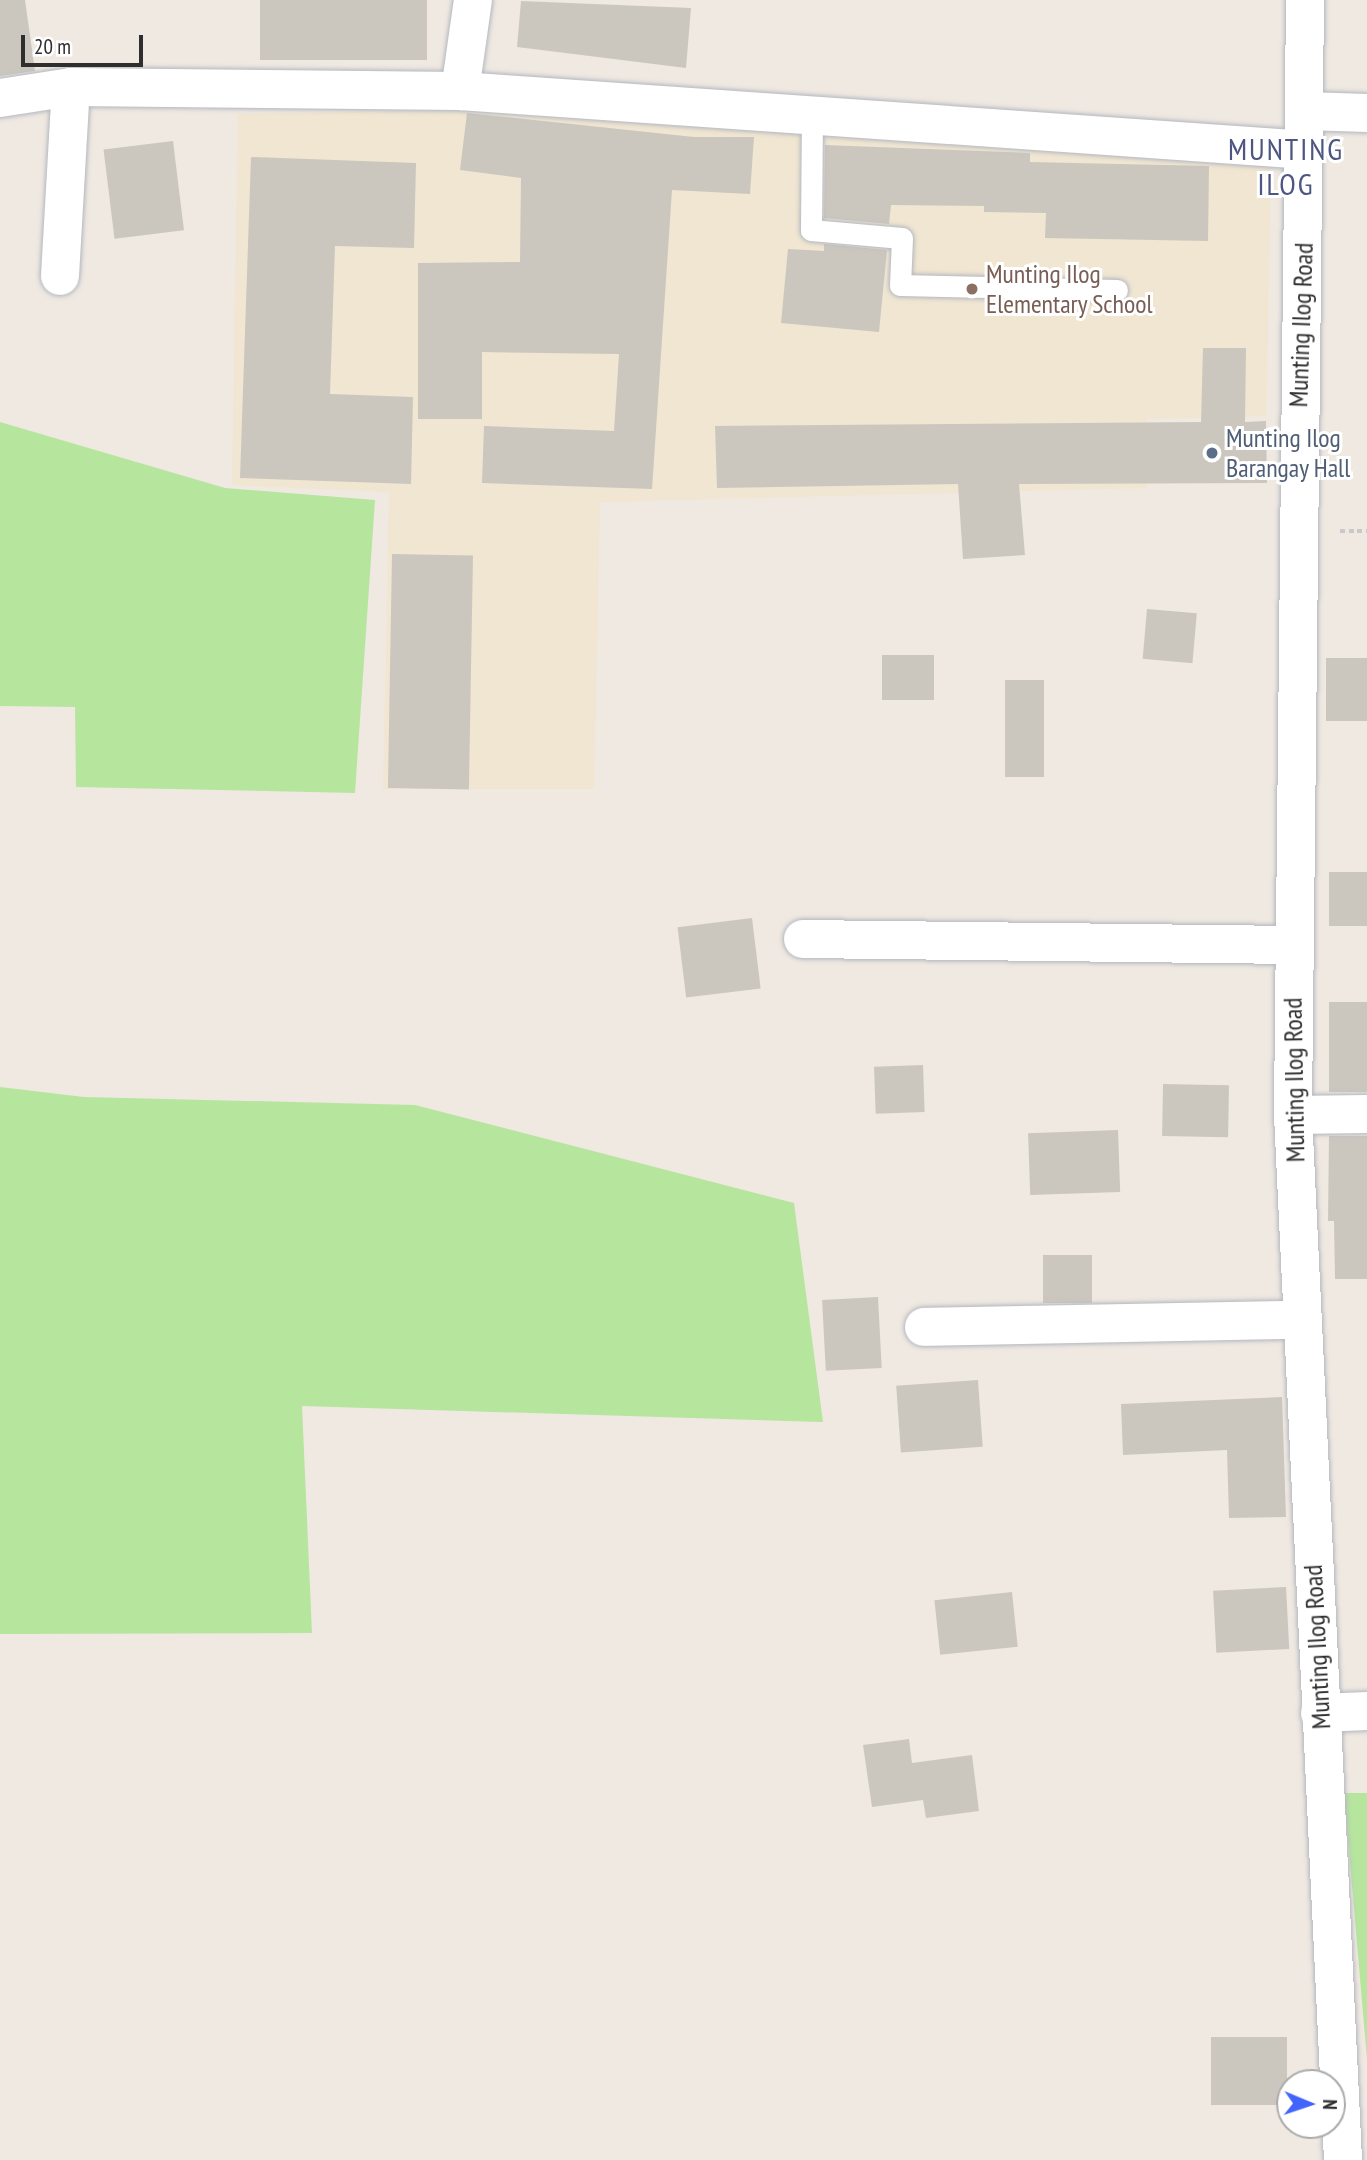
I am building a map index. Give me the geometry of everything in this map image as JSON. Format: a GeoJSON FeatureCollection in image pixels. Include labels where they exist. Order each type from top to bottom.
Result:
{"type":"FeatureCollection","features":[{"type":"Feature","properties":{"kind":"street"},"geometry":{"type":"LineString","coordinates":[[460,91],[473,0]]}},
{"type":"Feature","properties":{"kind":"street","name":"Munting Ilog Road"},"geometry":{"type":"LineString","coordinates":[[1305,0],[1307,150],[1292,945],[1293,1115],[1343,2160]]}},
{"type":"Feature","properties":{"kind":"street"},"geometry":{"type":"LineString","coordinates":[[60,276],[71,87]]}},
{"type":"Feature","properties":{"kind":"street"},"geometry":{"type":"LineString","coordinates":[[0,98],[71,87],[460,91],[1307,150]]}},
{"type":"Feature","properties":{"kind":"street"},"geometry":{"type":"LineString","coordinates":[[1306,111],[1367,113]]}},
{"type":"Feature","properties":{"kind":"street"},"geometry":{"type":"LineString","coordinates":[[803,939],[1292,945]]}},
{"type":"Feature","properties":{"kind":"street"},"geometry":{"type":"LineString","coordinates":[[1293,1115],[1367,1114]]}},
{"type":"Feature","properties":{"kind":"street"},"geometry":{"type":"LineString","coordinates":[[924,1327],[1303,1320]]}},
{"type":"Feature","properties":{"kind":"street"},"geometry":{"type":"LineString","coordinates":[[1320,1713],[1367,1711]]}},
{"type":"Feature","properties":{"kind":"lane"},"geometry":{"type":"LineString","coordinates":[[812,115],[811,230],[901,238],[900,285],[1117,290]]}},
{"type":"Feature","properties":{"kind":"shaded area"},"geometry":{"type":"Polygon","coordinates":[[[481,109],[1271,162],[1266,416],[1147,419],[1147,488],[600,502],[594,789],[383,789],[389,492],[232,485],[238,114],[481,109]]]}},
{"type":"Feature","properties":{"kind":"green space"},"geometry":{"type":"Polygon","coordinates":[[[0,422],[225,488],[375,500],[355,793],[76,787],[75,707],[0,706],[0,422]]]}},
{"type":"Feature","properties":{"kind":"green space"},"geometry":{"type":"Polygon","coordinates":[[[0,1087],[84,1097],[415,1105],[794,1203],[823,1422],[302,1406],[312,1633],[0,1634],[0,1087]]]}},
{"type":"Feature","properties":{"kind":"green space"},"geometry":{"type":"Polygon","coordinates":[[[1344,1793],[1367,1793],[1367,2059],[1344,1793]]]}},
{"type":"Feature","properties":{"kind":"building"},"geometry":{"type":"Polygon","coordinates":[[[0,0],[25,0],[35,71],[0,76],[0,0]]]}},
{"type":"Feature","properties":{"kind":"building"},"geometry":{"type":"Polygon","coordinates":[[[260,0],[427,0],[427,60],[260,60],[260,0]]]}},
{"type":"Feature","properties":{"kind":"building"},"geometry":{"type":"Polygon","coordinates":[[[521,1],[691,8],[686,68],[517,47],[521,1]]]}},
{"type":"Feature","properties":{"kind":"building"},"geometry":{"type":"Polygon","coordinates":[[[467,113],[694,137],[754,137],[750,194],[672,190],[652,489],[482,483],[484,426],[614,431],[619,354],[482,352],[482,419],[418,419],[418,263],[520,262],[521,178],[460,170],[467,113]]]}},
{"type":"Feature","properties":{"kind":"building"},"geometry":{"type":"Polygon","coordinates":[[[173,141],[184,230],[114,239],[104,150],[173,141]]]}},
{"type":"Feature","properties":{"kind":"building"},"geometry":{"type":"Polygon","coordinates":[[[825,145],[1030,153],[1030,162],[1209,166],[1208,241],[1045,238],[1046,213],[984,212],[984,206],[891,205],[889,224],[824,218],[825,145]]]}},
{"type":"Feature","properties":{"kind":"building"},"geometry":{"type":"Polygon","coordinates":[[[251,157],[416,163],[414,248],[335,246],[330,394],[413,397],[411,484],[240,478],[251,157]]]}},
{"type":"Feature","properties":{"kind":"building"},"geometry":{"type":"Polygon","coordinates":[[[824,244],[887,250],[879,332],[781,323],[788,249],[824,251],[824,244]]]}},
{"type":"Feature","properties":{"kind":"building"},"geometry":{"type":"Polygon","coordinates":[[[1203,348],[1246,348],[1245,422],[1266,421],[1267,483],[1019,484],[1025,555],[963,559],[958,484],[717,488],[715,426],[1201,422],[1203,348]]]}},
{"type":"Feature","properties":{"kind":"building"},"geometry":{"type":"Polygon","coordinates":[[[392,554],[473,555],[469,789],[388,788],[392,554]]]}},
{"type":"Feature","properties":{"kind":"building"},"geometry":{"type":"Polygon","coordinates":[[[1147,609],[1197,613],[1192,663],[1143,659],[1147,609]]]}},
{"type":"Feature","properties":{"kind":"building"},"geometry":{"type":"Polygon","coordinates":[[[882,655],[934,655],[934,700],[882,700],[882,655]]]}},
{"type":"Feature","properties":{"kind":"building"},"geometry":{"type":"Polygon","coordinates":[[[1326,658],[1367,658],[1367,721],[1326,721],[1326,658]]]}},
{"type":"Feature","properties":{"kind":"building"},"geometry":{"type":"Polygon","coordinates":[[[1005,680],[1044,680],[1044,777],[1005,777],[1005,680]]]}},
{"type":"Feature","properties":{"kind":"building"},"geometry":{"type":"Polygon","coordinates":[[[1329,872],[1367,872],[1367,926],[1329,926],[1329,872]]]}},
{"type":"Feature","properties":{"kind":"building"},"geometry":{"type":"Polygon","coordinates":[[[752,918],[761,988],[686,998],[678,927],[752,918]]]}},
{"type":"Feature","properties":{"kind":"building"},"geometry":{"type":"Polygon","coordinates":[[[1329,1002],[1367,1002],[1367,1092],[1329,1092],[1329,1002]]]}},
{"type":"Feature","properties":{"kind":"building"},"geometry":{"type":"Polygon","coordinates":[[[923,1065],[925,1112],[876,1114],[874,1067],[923,1065]]]}},
{"type":"Feature","properties":{"kind":"building"},"geometry":{"type":"Polygon","coordinates":[[[1163,1084],[1229,1085],[1228,1137],[1162,1136],[1163,1084]]]}},
{"type":"Feature","properties":{"kind":"building"},"geometry":{"type":"Polygon","coordinates":[[[1118,1130],[1120,1192],[1030,1195],[1028,1133],[1118,1130]]]}},
{"type":"Feature","properties":{"kind":"building"},"geometry":{"type":"Polygon","coordinates":[[[1329,1136],[1367,1136],[1367,1279],[1335,1279],[1334,1221],[1328,1221],[1329,1136]]]}},
{"type":"Feature","properties":{"kind":"building"},"geometry":{"type":"Polygon","coordinates":[[[1043,1255],[1092,1255],[1092,1303],[1043,1303],[1043,1255]]]}},
{"type":"Feature","properties":{"kind":"building"},"geometry":{"type":"Polygon","coordinates":[[[878,1297],[882,1368],[826,1371],[822,1300],[878,1297]]]}},
{"type":"Feature","properties":{"kind":"building"},"geometry":{"type":"Polygon","coordinates":[[[978,1380],[983,1447],[901,1453],[896,1386],[978,1380]]]}},
{"type":"Feature","properties":{"kind":"building"},"geometry":{"type":"Polygon","coordinates":[[[1282,1397],[1286,1517],[1229,1518],[1227,1450],[1123,1455],[1121,1404],[1282,1397]]]}},
{"type":"Feature","properties":{"kind":"building"},"geometry":{"type":"Polygon","coordinates":[[[1286,1587],[1289,1649],[1216,1653],[1213,1591],[1286,1587]]]}},
{"type":"Feature","properties":{"kind":"building"},"geometry":{"type":"Polygon","coordinates":[[[1012,1592],[1018,1647],[940,1655],[934,1600],[1012,1592]]]}},
{"type":"Feature","properties":{"kind":"building"},"geometry":{"type":"Polygon","coordinates":[[[909,1739],[912,1763],[972,1755],[979,1811],[926,1818],[923,1800],[872,1807],[863,1745],[909,1739]]]}},
{"type":"Feature","properties":{"kind":"building"},"geometry":{"type":"Polygon","coordinates":[[[1211,2037],[1287,2037],[1287,2069],[1276,2069],[1276,2105],[1211,2105],[1211,2037]]]}},
{"type":"Feature","properties":{"kind":"place","name":"Munting Ilog Elementary School"},"geometry":{"type":"Point","coordinates":[972,289]}},
{"type":"Feature","properties":{"kind":"place","name":"Munting Ilog Barangay Hall"},"geometry":{"type":"Point","coordinates":[1212,453]}},
{"type":"Feature","properties":{"kind":"district","name":"MUNTING ILOG"},"geometry":{"type":"Point","coordinates":[1286,166]}}]}
